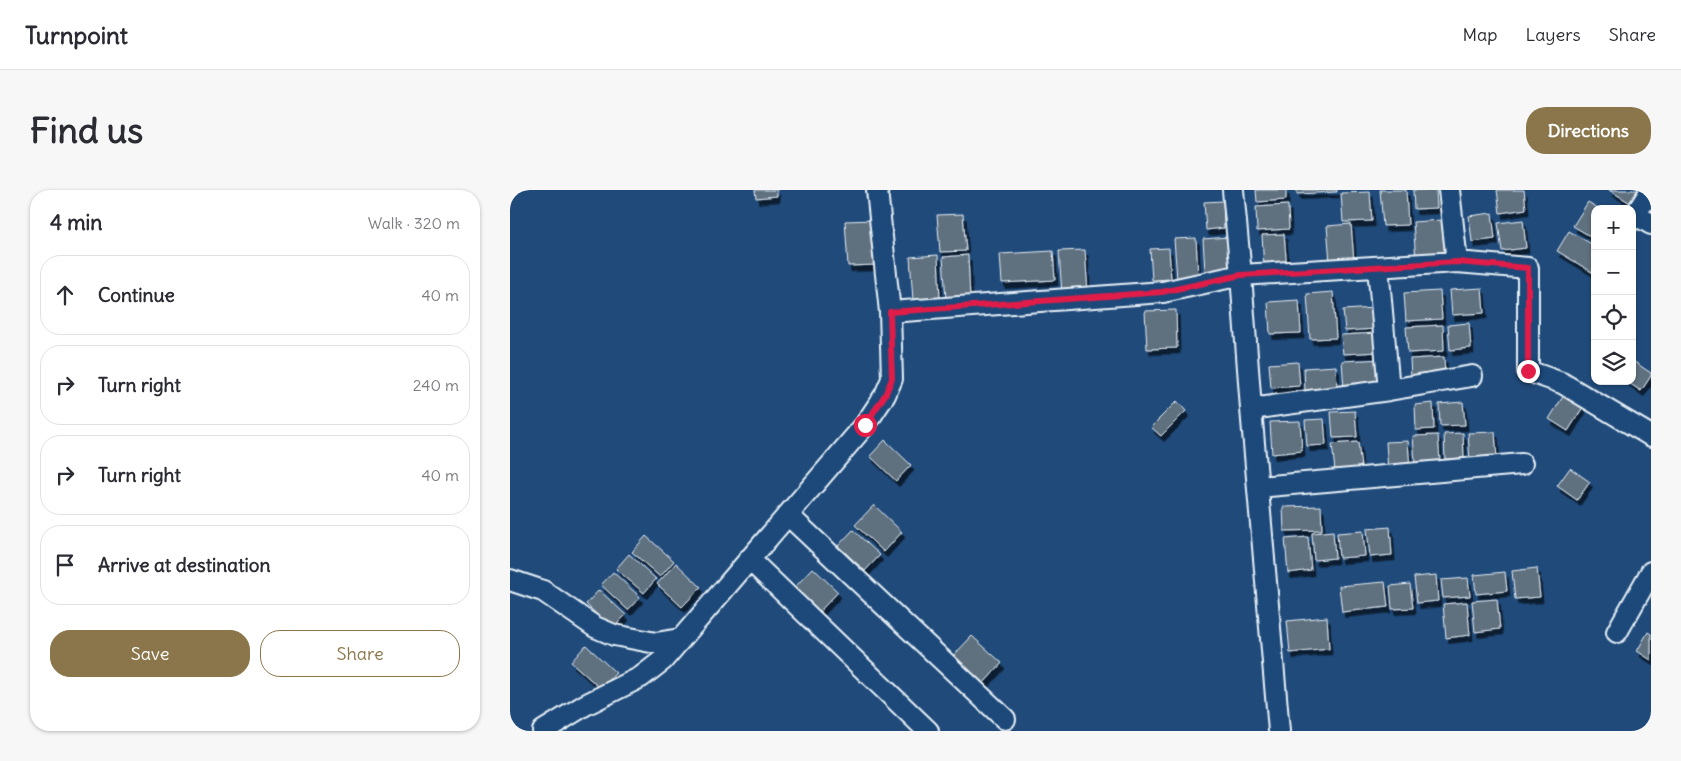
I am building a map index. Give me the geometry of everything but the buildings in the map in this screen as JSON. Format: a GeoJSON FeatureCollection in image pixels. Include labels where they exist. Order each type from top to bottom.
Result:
{"type":"FeatureCollection","features":[{"type":"Feature","properties":{"kind":"street"},"geometry":{"type":"LineString","coordinates":[[543,731],[585,705],[641,677],[663,660],[865,425],[885,395],[892,379],[890,312],[877,190]]}},
{"type":"Feature","properties":{"kind":"street"},"geometry":{"type":"LineString","coordinates":[[1233,190],[1279,731]]}},
{"type":"Feature","properties":{"kind":"street"},"geometry":{"type":"LineString","coordinates":[[1450,190],[1457,262]]}},
{"type":"Feature","properties":{"kind":"street"},"geometry":{"type":"LineString","coordinates":[[1640,220],[1651,190]]}},
{"type":"Feature","properties":{"kind":"street"},"geometry":{"type":"LineString","coordinates":[[890,312],[1162,292],[1241,275],[1457,262],[1528,268],[1528,371],[1562,383],[1651,436]]}},
{"type":"Feature","properties":{"kind":"street"},"geometry":{"type":"LineString","coordinates":[[1378,267],[1389,390]]}},
{"type":"Feature","properties":{"kind":"street"},"geometry":{"type":"LineString","coordinates":[[1251,410],[1472,376]]}},
{"type":"Feature","properties":{"kind":"street"},"geometry":{"type":"LineString","coordinates":[[1259,487],[1522,464]]}},
{"type":"Feature","properties":{"kind":"street"},"geometry":{"type":"LineString","coordinates":[[788,515],[1005,719]]}},
{"type":"Feature","properties":{"kind":"street"},"geometry":{"type":"LineString","coordinates":[[749,559],[928,731]]}},
{"type":"Feature","properties":{"kind":"street"},"geometry":{"type":"LineString","coordinates":[[1617,632],[1651,572]]}},
{"type":"Feature","properties":{"kind":"street"},"geometry":{"type":"LineString","coordinates":[[510,580],[543,591],[596,627],[614,635],[656,643],[680,640]]}},
{"type":"Feature","properties":{"kind":"route"},"geometry":{"type":"LineString","coordinates":[[865,425],[885,395],[892,379],[890,312],[1162,292],[1241,275],[1457,262],[1528,268],[1528,371]]}}]}
